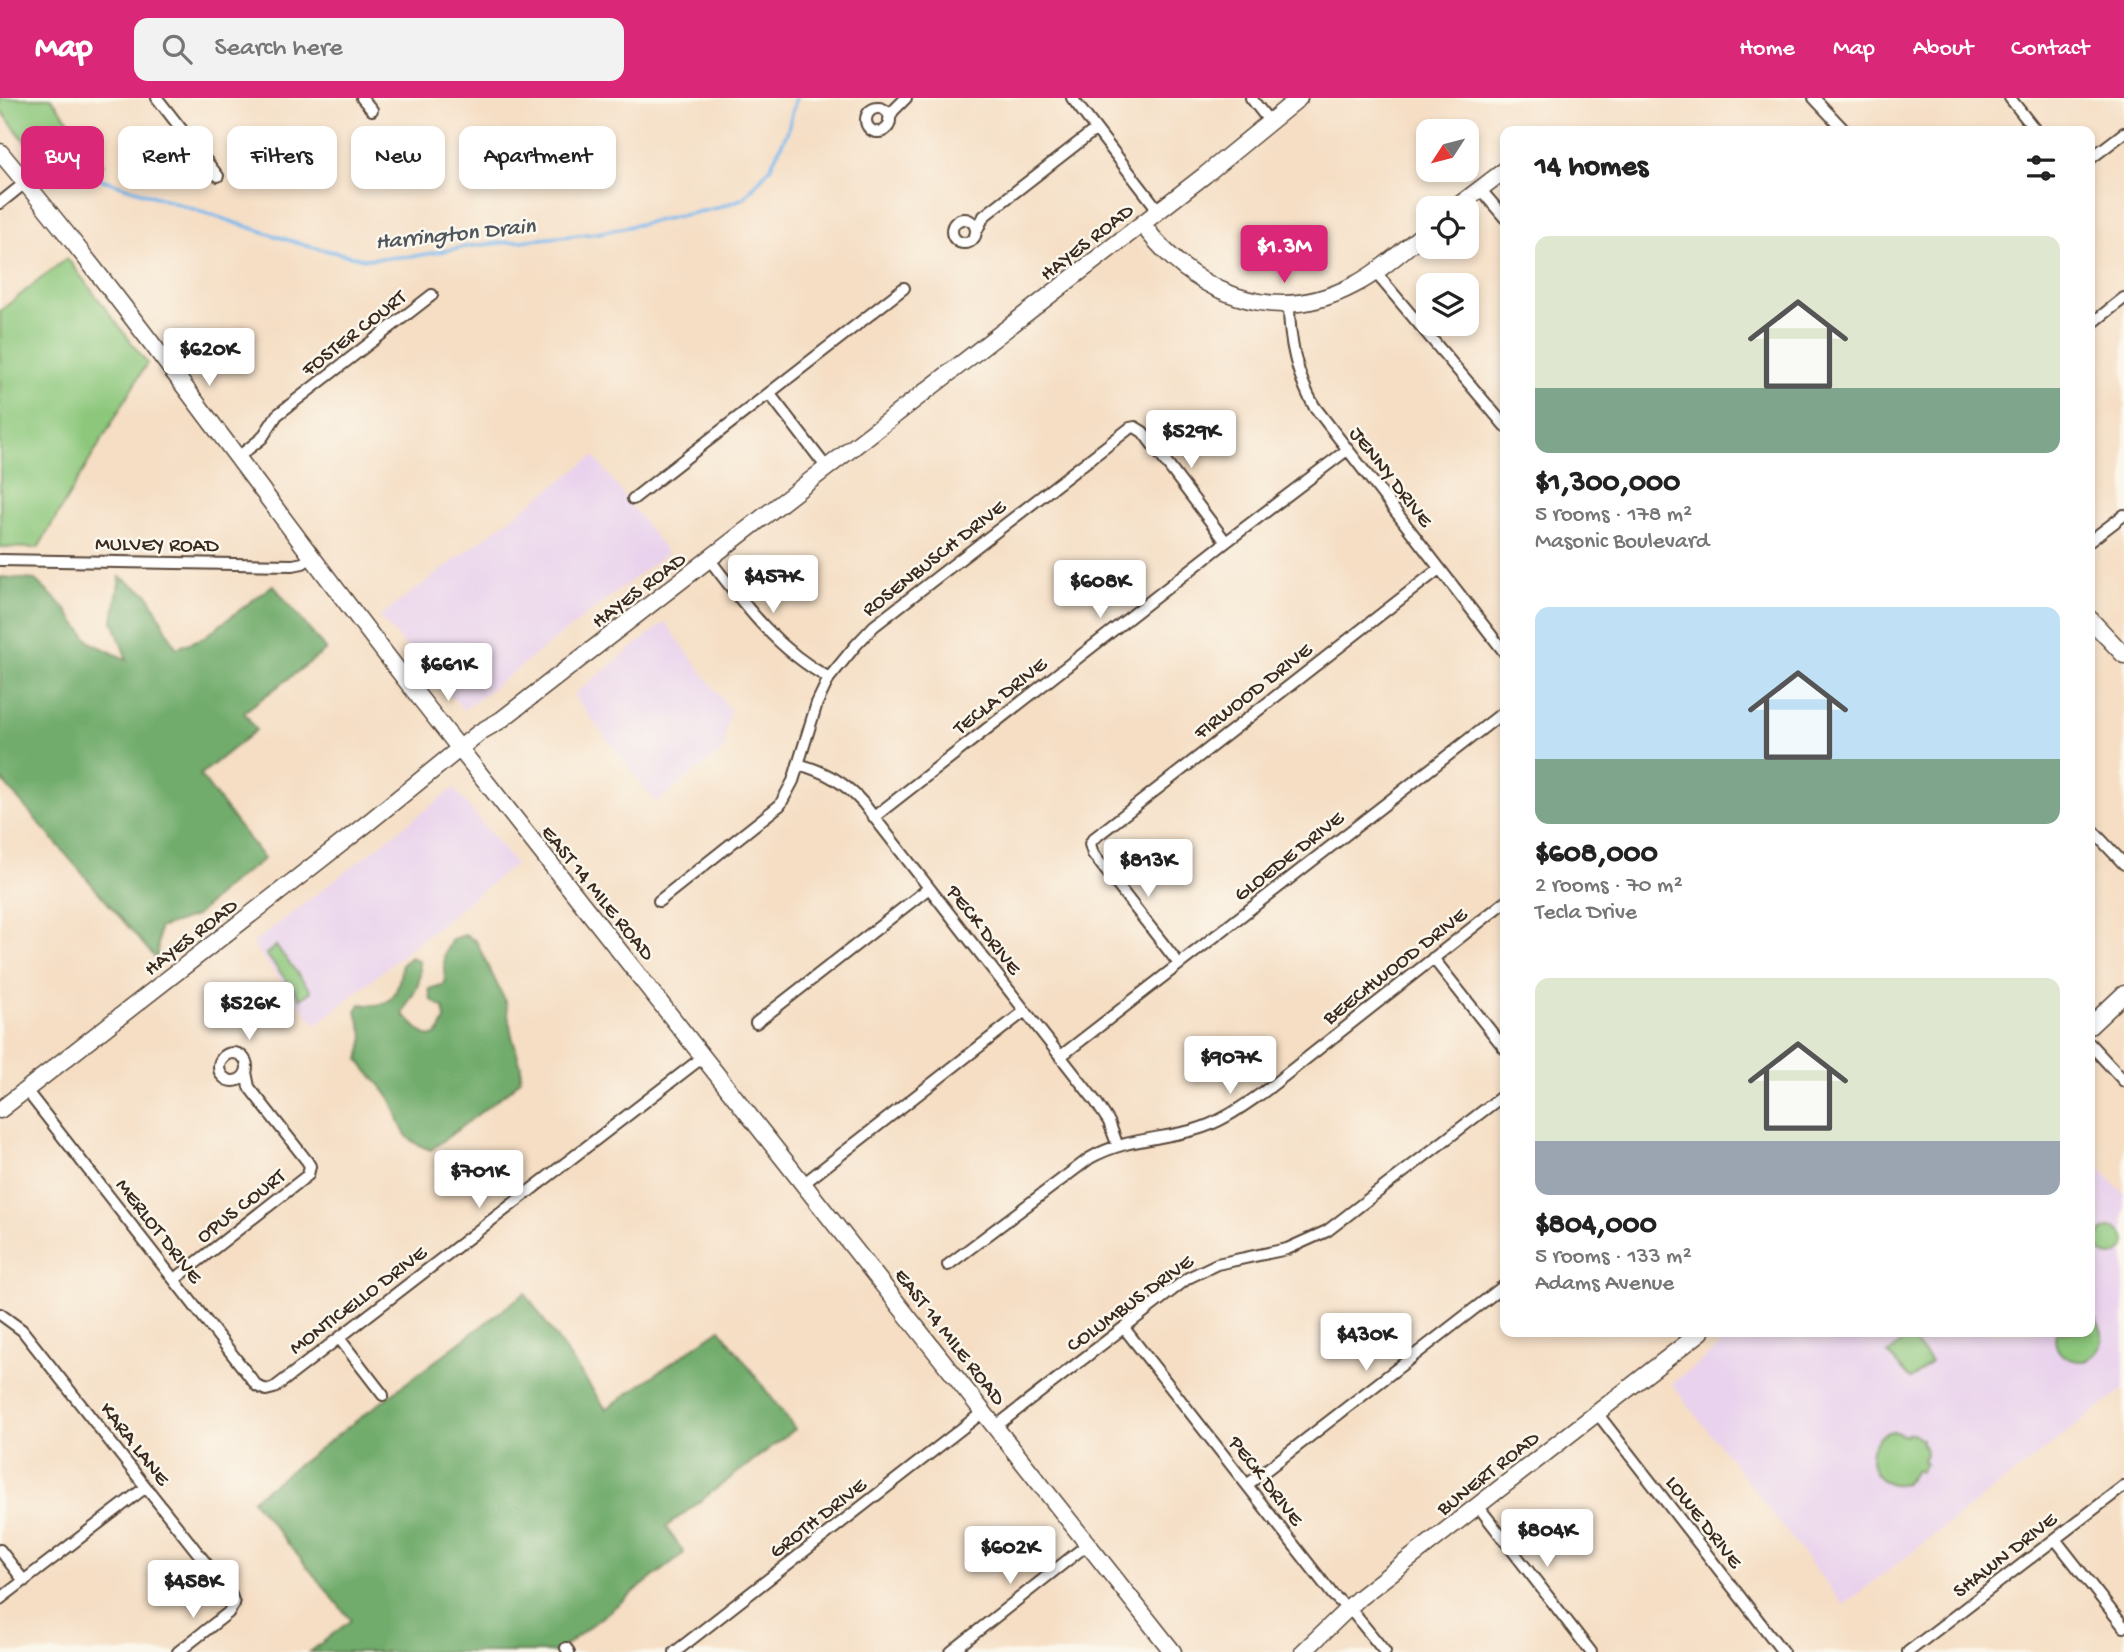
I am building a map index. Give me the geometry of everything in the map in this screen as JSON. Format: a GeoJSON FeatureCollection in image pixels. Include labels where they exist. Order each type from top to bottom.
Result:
{"type":"FeatureCollection","features":[{"type":"Feature","properties":{"kind":"street"},"geometry":{"type":"LineString","coordinates":[[157,98],[219,176]]}},
{"type":"Feature","properties":{"kind":"street"},"geometry":{"type":"LineString","coordinates":[[362,98],[372,110]]}},
{"type":"Feature","properties":{"kind":"street"},"geometry":{"type":"LineString","coordinates":[[1072,98],[1160,211]]}},
{"type":"Feature","properties":{"kind":"street"},"geometry":{"type":"LineString","coordinates":[[1251,98],[1269,121]]}},
{"type":"Feature","properties":{"kind":"street","name":"HAYES ROAD"},"geometry":{"type":"LineString","coordinates":[[0,1110],[460,749],[710,560],[1160,211],[1299,98]]}},
{"type":"Feature","properties":{"kind":"street"},"geometry":{"type":"LineString","coordinates":[[1814,98],[1840,126]]}},
{"type":"Feature","properties":{"kind":"street"},"geometry":{"type":"LineString","coordinates":[[2010,98],[2032,126]]}},
{"type":"Feature","properties":{"kind":"street"},"geometry":{"type":"LineString","coordinates":[[902,101],[884,130],[876,132],[869,128],[866,121],[868,114],[874,109],[902,101]]}},
{"type":"Feature","properties":{"kind":"street"},"geometry":{"type":"LineString","coordinates":[[881,109],[887,113],[889,120]]}},
{"type":"Feature","properties":{"kind":"street"},"geometry":{"type":"LineString","coordinates":[[984,216],[974,239],[967,243],[959,242],[954,237],[953,229],[957,222],[984,216],[1096,129]]}},
{"type":"Feature","properties":{"kind":"street"},"geometry":{"type":"LineString","coordinates":[[2095,155],[2124,133]]}},
{"type":"Feature","properties":{"kind":"street","name":"EAST 14 MILE ROAD"},"geometry":{"type":"LineString","coordinates":[[0,152],[21,177]]}},
{"type":"Feature","properties":{"kind":"street"},"geometry":{"type":"LineString","coordinates":[[1471,196],[1500,174]]}},
{"type":"Feature","properties":{"kind":"street"},"geometry":{"type":"LineString","coordinates":[[0,203],[21,187]]}},
{"type":"Feature","properties":{"kind":"street","name":"EAST 14 MILE ROAD"},"geometry":{"type":"LineString","coordinates":[[31,189],[189,392],[311,557],[460,749],[1173,1652]]}},
{"type":"Feature","properties":{"kind":"street"},"geometry":{"type":"LineString","coordinates":[[1480,189],[1500,212]]}},
{"type":"Feature","properties":{"kind":"street"},"geometry":{"type":"LineString","coordinates":[[968,220],[974,225],[976,232]]}},
{"type":"Feature","properties":{"kind":"street"},"geometry":{"type":"LineString","coordinates":[[1142,224],[1170,257],[1207,284],[1232,295],[1289,304],[1319,299],[1338,292],[1375,272],[1416,240]]}},
{"type":"Feature","properties":{"kind":"street"},"geometry":{"type":"LineString","coordinates":[[1375,272],[1500,420]]}},
{"type":"Feature","properties":{"kind":"street"},"geometry":{"type":"LineString","coordinates":[[633,499],[904,288]]}},
{"type":"Feature","properties":{"kind":"street","name":"FOSTER COURT"},"geometry":{"type":"LineString","coordinates":[[237,457],[261,438],[277,415],[432,295]]}},
{"type":"Feature","properties":{"kind":"street"},"geometry":{"type":"LineString","coordinates":[[2095,321],[2124,298]]}},
{"type":"Feature","properties":{"kind":"street","name":"JENNY DRIVE"},"geometry":{"type":"LineString","coordinates":[[1289,304],[1290,333],[1300,378],[1314,406],[1500,647]]}},
{"type":"Feature","properties":{"kind":"street"},"geometry":{"type":"LineString","coordinates":[[769,393],[827,468]]}},
{"type":"Feature","properties":{"kind":"street","name":"ROSENBUSCH DRIVE"},"geometry":{"type":"LineString","coordinates":[[659,901],[780,805],[790,789],[817,703],[829,678],[874,626],[1126,430],[1135,427],[1143,432],[1226,542]]}},
{"type":"Feature","properties":{"kind":"street","name":"TECLA DRIVE"},"geometry":{"type":"LineString","coordinates":[[874,817],[1347,450]]}},
{"type":"Feature","properties":{"kind":"street"},"geometry":{"type":"LineString","coordinates":[[2095,537],[2124,514]]}},
{"type":"Feature","properties":{"kind":"street","name":"MULVEY ROAD"},"geometry":{"type":"LineString","coordinates":[[0,560],[293,565],[303,563],[311,557]]}},
{"type":"Feature","properties":{"kind":"street"},"geometry":{"type":"LineString","coordinates":[[710,560],[761,625],[795,656],[829,678]]}},
{"type":"Feature","properties":{"kind":"street","name":"FIRWOOD DRIVE"},"geometry":{"type":"LineString","coordinates":[[1179,964],[1093,855],[1090,844],[1439,569]]}},
{"type":"Feature","properties":{"kind":"street"},"geometry":{"type":"LineString","coordinates":[[2095,624],[2124,654]]}},
{"type":"Feature","properties":{"kind":"street","name":"GLOEDE DRIVE"},"geometry":{"type":"LineString","coordinates":[[1061,1056],[1500,714]]}},
{"type":"Feature","properties":{"kind":"street","name":"PECK DRIVE"},"geometry":{"type":"LineString","coordinates":[[798,764],[836,778],[850,788],[1096,1102],[1109,1122],[1117,1144]]}},
{"type":"Feature","properties":{"kind":"street"},"geometry":{"type":"LineString","coordinates":[[2095,833],[2124,863]]}},
{"type":"Feature","properties":{"kind":"street"},"geometry":{"type":"LineString","coordinates":[[755,1023],[929,888]]}},
{"type":"Feature","properties":{"kind":"street","name":"BEECHWOOD DRIVE"},"geometry":{"type":"LineString","coordinates":[[948,1265],[1090,1158],[1117,1144],[1196,1130],[1233,1113],[1265,1091],[1500,906]]}},
{"type":"Feature","properties":{"kind":"street"},"geometry":{"type":"LineString","coordinates":[[1433,958],[1500,1043]]}},
{"type":"Feature","properties":{"kind":"street"},"geometry":{"type":"LineString","coordinates":[[2095,1021],[2124,994]]}},
{"type":"Feature","properties":{"kind":"street"},"geometry":{"type":"LineString","coordinates":[[803,1184],[1025,1011]]}},
{"type":"Feature","properties":{"kind":"street"},"geometry":{"type":"LineString","coordinates":[[2095,1049],[2124,1081]]}},
{"type":"Feature","properties":{"kind":"street"},"geometry":{"type":"LineString","coordinates":[[233,1053],[242,1056],[247,1063],[246,1072],[235,1081],[226,1079],[220,1071],[220,1063],[225,1055],[233,1053]]}},
{"type":"Feature","properties":{"kind":"street","name":"MONTICELLO DRIVE"},"geometry":{"type":"LineString","coordinates":[[266,1390],[274,1388],[703,1057]]}},
{"type":"Feature","properties":{"kind":"street","name":"OPUS COURT"},"geometry":{"type":"LineString","coordinates":[[174,1280],[308,1175],[310,1166],[307,1161],[249,1087],[246,1072]]}},
{"type":"Feature","properties":{"kind":"street","name":"OPUS COURT"},"geometry":{"type":"LineString","coordinates":[[235,1081],[249,1087]]}},
{"type":"Feature","properties":{"kind":"street","name":"MERLOT DRIVE"},"geometry":{"type":"LineString","coordinates":[[26,1090],[257,1385],[266,1390]]}},
{"type":"Feature","properties":{"kind":"street","name":"COLUMBUS DRIVE"},"geometry":{"type":"LineString","coordinates":[[995,1427],[1176,1287],[1205,1269],[1232,1260],[1287,1249],[1327,1231],[1500,1098]]}},
{"type":"Feature","properties":{"kind":"street"},"geometry":{"type":"LineString","coordinates":[[1247,1485],[1500,1288]]}},
{"type":"Feature","properties":{"kind":"street","name":"KARA LANE"},"geometry":{"type":"LineString","coordinates":[[0,1314],[22,1330],[226,1589],[234,1604],[228,1613],[178,1652]]}},
{"type":"Feature","properties":{"kind":"street","name":"PECK DRIVE"},"geometry":{"type":"LineString","coordinates":[[1124,1328],[1333,1595],[1355,1615],[1385,1652]]}},
{"type":"Feature","properties":{"kind":"street","name":"BUNERT ROAD"},"geometry":{"type":"LineString","coordinates":[[1303,1652],[1316,1642],[1347,1608],[1696,1337]]}},
{"type":"Feature","properties":{"kind":"street"},"geometry":{"type":"LineString","coordinates":[[339,1338],[383,1395]]}},
{"type":"Feature","properties":{"kind":"street","name":"GROTH DRIVE"},"geometry":{"type":"LineString","coordinates":[[675,1652],[983,1412]]}},
{"type":"Feature","properties":{"kind":"street","name":"LOWE DRIVE"},"geometry":{"type":"LineString","coordinates":[[1597,1413],[1783,1652]]}},
{"type":"Feature","properties":{"kind":"street","name":"SHAWN DRIVE"},"geometry":{"type":"LineString","coordinates":[[1908,1652],[2124,1486]]}},
{"type":"Feature","properties":{"kind":"street"},"geometry":{"type":"LineString","coordinates":[[0,1599],[146,1487]]}},
{"type":"Feature","properties":{"kind":"street"},"geometry":{"type":"LineString","coordinates":[[1478,1506],[1591,1652]]}},
{"type":"Feature","properties":{"kind":"street"},"geometry":{"type":"LineString","coordinates":[[2055,1539],[2124,1627]]}},
{"type":"Feature","properties":{"kind":"street"},"geometry":{"type":"LineString","coordinates":[[951,1652],[1088,1544]]}},
{"type":"Feature","properties":{"kind":"street"},"geometry":{"type":"LineString","coordinates":[[0,1550],[23,1581]]}},
{"type":"Feature","properties":{"kind":"shaded area"},"geometry":{"type":"Polygon","coordinates":[[[594,456],[667,553],[464,710],[379,617],[594,456]]]}},
{"type":"Feature","properties":{"kind":"shaded area"},"geometry":{"type":"Polygon","coordinates":[[[665,622],[730,710],[723,750],[656,803],[573,695],[665,622]]]}},
{"type":"Feature","properties":{"kind":"shaded area"},"geometry":{"type":"Polygon","coordinates":[[[454,788],[515,864],[316,1025],[252,944],[454,788]]]}},
{"type":"Feature","properties":{"kind":"shaded area"},"geometry":{"type":"Polygon","coordinates":[[[2095,1163],[2124,1194],[2124,1389],[1843,1605],[1672,1384],[1732,1337],[2095,1337],[2095,1163]]]}},
{"type":"Feature","properties":{"kind":"green space"},"geometry":{"type":"Polygon","coordinates":[[[0,98],[51,98],[73,126],[21,126],[21,136],[0,109],[0,98]]]}},
{"type":"Feature","properties":{"kind":"green space"},"geometry":{"type":"Polygon","coordinates":[[[67,258],[147,363],[38,548],[0,547],[0,311],[67,258]]]}},
{"type":"Feature","properties":{"kind":"green space"},"geometry":{"type":"Polygon","coordinates":[[[0,577],[35,580],[63,606],[90,642],[127,660],[113,621],[120,577],[148,594],[176,648],[203,638],[273,585],[326,650],[244,712],[256,730],[200,775],[264,859],[226,887],[196,916],[159,928],[157,960],[0,778],[0,577]]]}},
{"type":"Feature","properties":{"kind":"green space"},"geometry":{"type":"Polygon","coordinates":[[[465,935],[476,941],[506,1003],[521,1066],[520,1080],[431,1150],[411,1140],[406,1134],[388,1095],[359,1060],[364,1037],[356,1011],[360,1004],[387,1002],[396,991],[402,964],[411,957],[419,961],[420,978],[403,1014],[422,1033],[430,1037],[438,1034],[445,1020],[444,1008],[431,1000],[429,989],[445,984],[444,955],[452,939],[465,935]]]}},
{"type":"Feature","properties":{"kind":"green space"},"geometry":{"type":"Polygon","coordinates":[[[276,946],[311,991],[301,999],[266,954],[276,946]]]}},
{"type":"Feature","properties":{"kind":"green space"},"geometry":{"type":"Polygon","coordinates":[[[2111,1228],[2121,1232],[2125,1242],[2121,1252],[2111,1256],[2101,1252],[2097,1242],[2101,1232],[2111,1228]]]}},
{"type":"Feature","properties":{"kind":"green space"},"geometry":{"type":"Polygon","coordinates":[[[525,1293],[606,1409],[720,1329],[795,1429],[666,1527],[684,1553],[557,1652],[310,1652],[351,1620],[252,1500],[525,1293]]]}},
{"type":"Feature","properties":{"kind":"green space"},"geometry":{"type":"Polygon","coordinates":[[[2095,1319],[2102,1333],[2101,1345],[2092,1357],[2085,1361],[2066,1358],[2058,1350],[2055,1339],[2095,1337],[2095,1319]]]}},
{"type":"Feature","properties":{"kind":"green space"},"geometry":{"type":"Polygon","coordinates":[[[1910,1337],[1931,1362],[1911,1379],[1888,1354],[1910,1337]]]}},
{"type":"Feature","properties":{"kind":"green space"},"geometry":{"type":"Polygon","coordinates":[[[1893,1431],[1906,1436],[1913,1433],[1921,1439],[1925,1447],[1923,1460],[1926,1463],[1920,1472],[1916,1470],[1906,1483],[1893,1484],[1881,1479],[1872,1464],[1871,1456],[1877,1440],[1893,1431]]]}},
{"type":"Feature","properties":{"kind":"waterway","name":"Harrington Drain"},"geometry":{"type":"LineString","coordinates":[[104,180],[307,246],[365,259],[416,256],[471,246],[598,233],[717,208],[744,198],[770,168],[787,133],[796,98]]}}]}
